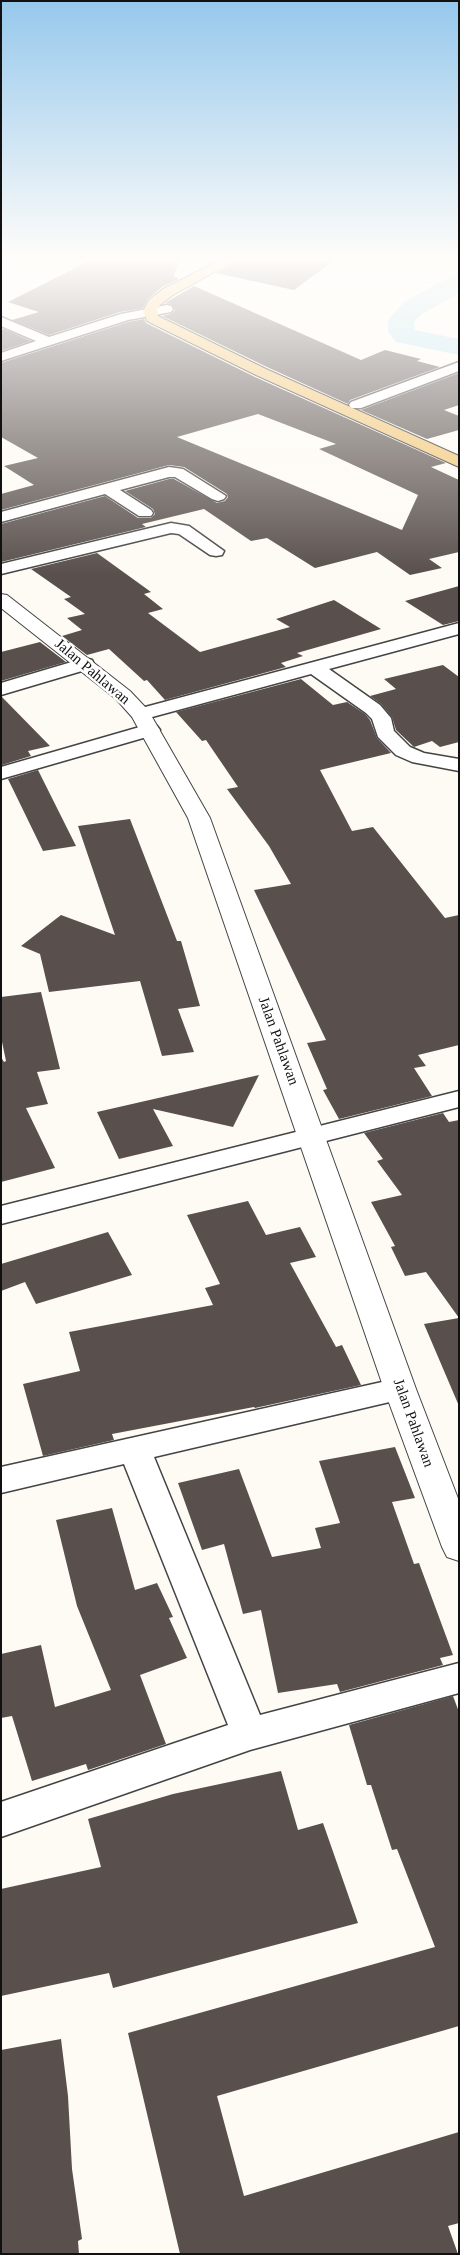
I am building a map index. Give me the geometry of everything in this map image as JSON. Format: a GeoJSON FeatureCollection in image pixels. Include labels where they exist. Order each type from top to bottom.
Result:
{"type":"FeatureCollection","features":[{"type":"Feature","properties":{"kind":"main road"},"geometry":{"type":"LineString","coordinates":[[245,364],[459,462]]}},
{"type":"Feature","properties":{"kind":"main road"},"geometry":{"type":"LineString","coordinates":[[270,364],[356,405],[459,450]]}},
{"type":"Feature","properties":{"kind":"main road"},"geometry":{"type":"LineString","coordinates":[[261,372],[278,368]]}},
{"type":"Feature","properties":{"kind":"street"},"geometry":{"type":"LineString","coordinates":[[356,405],[459,366]]}},
{"type":"Feature","properties":{"kind":"street"},"geometry":{"type":"LineString","coordinates":[[1,517],[174,471],[218,496]]}},
{"type":"Feature","properties":{"kind":"street"},"geometry":{"type":"LineString","coordinates":[[108,489],[145,513]]}},
{"type":"Feature","properties":{"kind":"street"},"geometry":{"type":"LineString","coordinates":[[1,570],[171,528],[183,529],[216,551]]}},
{"type":"Feature","properties":{"kind":"street","name":"Jalan Pahlawan"},"geometry":{"type":"LineString","coordinates":[[1,599],[123,695],[145,722],[199,818],[313,1137],[400,1390],[459,1547]]}},
{"type":"Feature","properties":{"kind":"street"},"geometry":{"type":"LineString","coordinates":[[1,773],[145,722],[314,667],[459,628]]}},
{"type":"Feature","properties":{"kind":"street"},"geometry":{"type":"LineString","coordinates":[[1,688],[85,664]]}},
{"type":"Feature","properties":{"kind":"street"},"geometry":{"type":"LineString","coordinates":[[314,667],[373,709],[381,718],[385,733],[402,751],[419,758],[459,765]]}},
{"type":"Feature","properties":{"kind":"street"},"geometry":{"type":"LineString","coordinates":[[1,1214],[459,1099]]}},
{"type":"Feature","properties":{"kind":"street"},"geometry":{"type":"LineString","coordinates":[[1,1480],[400,1390]]}},
{"type":"Feature","properties":{"kind":"street"},"geometry":{"type":"LineString","coordinates":[[135,1451],[250,1734]]}},
{"type":"Feature","properties":{"kind":"street"},"geometry":{"type":"LineString","coordinates":[[1,1820],[250,1734],[459,1678]]}},
{"type":"Feature","properties":{"kind":"building"},"geometry":{"type":"Polygon","coordinates":[[[1,364],[229,364],[446,463],[431,467],[459,480],[459,552],[429,559],[442,568],[410,575],[377,552],[315,568],[267,538],[251,541],[204,509],[142,524],[146,527],[1,562],[1,524],[105,496],[138,518],[151,518],[155,514],[153,509],[125,491],[169,479],[174,479],[217,503],[225,501],[228,497],[227,494],[184,467],[169,465],[1,510],[1,494],[34,485],[4,466],[38,458],[1,437],[1,364]],[[258,414],[177,437],[402,530],[418,495],[319,449],[336,444],[258,414]]]}},
{"type":"Feature","properties":{"kind":"building"},"geometry":{"type":"Polygon","coordinates":[[[261,364],[429,364],[440,367],[350,400],[348,404],[261,364]]]}},
{"type":"Feature","properties":{"kind":"building"},"geometry":{"type":"Polygon","coordinates":[[[459,373],[459,405],[444,410],[459,416],[459,430],[427,439],[361,410],[459,373]]]}},
{"type":"Feature","properties":{"kind":"building"},"geometry":{"type":"Polygon","coordinates":[[[97,553],[151,592],[144,594],[163,609],[148,613],[200,652],[290,627],[276,619],[334,600],[381,629],[297,653],[303,656],[281,663],[286,667],[165,700],[147,680],[144,681],[109,649],[87,655],[62,636],[82,630],[67,618],[85,614],[64,599],[71,597],[31,569],[97,553]]]}},
{"type":"Feature","properties":{"kind":"building"},"geometry":{"type":"Polygon","coordinates":[[[459,586],[459,621],[443,625],[405,601],[459,586]]]}},
{"type":"Feature","properties":{"kind":"building"},"geometry":{"type":"Polygon","coordinates":[[[40,642],[66,662],[1,681],[1,652],[40,642]]]}},
{"type":"Feature","properties":{"kind":"building"},"geometry":{"type":"Polygon","coordinates":[[[443,665],[459,677],[459,742],[440,747],[432,741],[414,747],[396,730],[392,717],[381,704],[370,696],[396,689],[384,679],[443,665]]]}},
{"type":"Feature","properties":{"kind":"building"},"geometry":{"type":"Polygon","coordinates":[[[301,679],[333,705],[347,702],[365,714],[370,720],[377,738],[391,753],[320,770],[352,831],[373,827],[445,918],[459,915],[459,1045],[418,1055],[426,1066],[414,1068],[432,1096],[339,1119],[323,1090],[327,1089],[307,1043],[326,1040],[254,890],[291,884],[269,846],[227,789],[238,787],[206,740],[202,741],[176,712],[301,679]]]}},
{"type":"Feature","properties":{"kind":"building"},"geometry":{"type":"Polygon","coordinates":[[[1,697],[50,746],[28,751],[31,756],[2,765],[1,697]]]}},
{"type":"Feature","properties":{"kind":"building"},"geometry":{"type":"Polygon","coordinates":[[[38,770],[76,846],[43,851],[8,779],[38,770]]]}},
{"type":"Feature","properties":{"kind":"building"},"geometry":{"type":"Polygon","coordinates":[[[130,819],[177,941],[181,941],[200,1006],[178,1009],[194,1052],[162,1056],[140,981],[49,992],[40,954],[21,946],[61,915],[115,935],[78,826],[130,819]]]}},
{"type":"Feature","properties":{"kind":"building"},"geometry":{"type":"Polygon","coordinates":[[[41,992],[60,1069],[37,1072],[48,1104],[26,1108],[55,1168],[1,1182],[1,1057],[4,1062],[6,1061],[1,1037],[1,997],[41,992]]]}},
{"type":"Feature","properties":{"kind":"building"},"geometry":{"type":"Polygon","coordinates":[[[259,1075],[233,1127],[153,1109],[173,1146],[119,1159],[97,1112],[259,1075]]]}},
{"type":"Feature","properties":{"kind":"building"},"geometry":{"type":"Polygon","coordinates":[[[443,1113],[449,1122],[459,1120],[459,1318],[426,1272],[405,1276],[391,1247],[395,1246],[371,1202],[402,1195],[377,1161],[383,1159],[364,1133],[443,1113]]]}},
{"type":"Feature","properties":{"kind":"building"},"geometry":{"type":"Polygon","coordinates":[[[248,1201],[266,1235],[300,1227],[316,1257],[290,1263],[336,1347],[342,1345],[361,1385],[255,1408],[112,1434],[114,1440],[43,1456],[23,1384],[80,1371],[69,1332],[213,1305],[205,1288],[220,1284],[187,1215],[248,1201]]]}},
{"type":"Feature","properties":{"kind":"building"},"geometry":{"type":"Polygon","coordinates":[[[108,1232],[132,1275],[36,1304],[25,1282],[1,1291],[1,1264],[108,1232]]]}},
{"type":"Feature","properties":{"kind":"building"},"geometry":{"type":"Polygon","coordinates":[[[459,1318],[459,1406],[424,1324],[459,1318]]]}},
{"type":"Feature","properties":{"kind":"building"},"geometry":{"type":"Polygon","coordinates":[[[395,1447],[415,1498],[392,1502],[414,1564],[419,1563],[453,1655],[440,1658],[443,1665],[340,1692],[337,1684],[278,1693],[261,1610],[243,1614],[224,1544],[202,1550],[178,1483],[239,1469],[272,1557],[321,1548],[315,1528],[340,1523],[319,1461],[395,1447]]]}},
{"type":"Feature","properties":{"kind":"building"},"geometry":{"type":"Polygon","coordinates":[[[112,1508],[135,1590],[157,1583],[173,1617],[169,1618],[187,1658],[140,1675],[166,1744],[88,1770],[86,1764],[32,1781],[12,1716],[1,1718],[1,1654],[41,1645],[55,1707],[111,1690],[77,1606],[56,1520],[112,1508]]]}},
{"type":"Feature","properties":{"kind":"building"},"geometry":{"type":"Polygon","coordinates":[[[453,1696],[459,1712],[459,2026],[217,2096],[244,2196],[459,2132],[459,2223],[448,2226],[458,2254],[180,2254],[128,2033],[435,1947],[397,1849],[392,1850],[371,1785],[367,1785],[349,1725],[453,1696]]]}},
{"type":"Feature","properties":{"kind":"building"},"geometry":{"type":"Polygon","coordinates":[[[281,1771],[298,1830],[323,1823],[358,1923],[113,1988],[109,1973],[1,1996],[1,1889],[101,1867],[88,1819],[173,1794],[281,1771]]]}},
{"type":"Feature","properties":{"kind":"building"},"geometry":{"type":"Polygon","coordinates":[[[61,2039],[68,2096],[72,2169],[82,2239],[78,2241],[79,2254],[1,2254],[1,2050],[61,2039]]]}}]}
